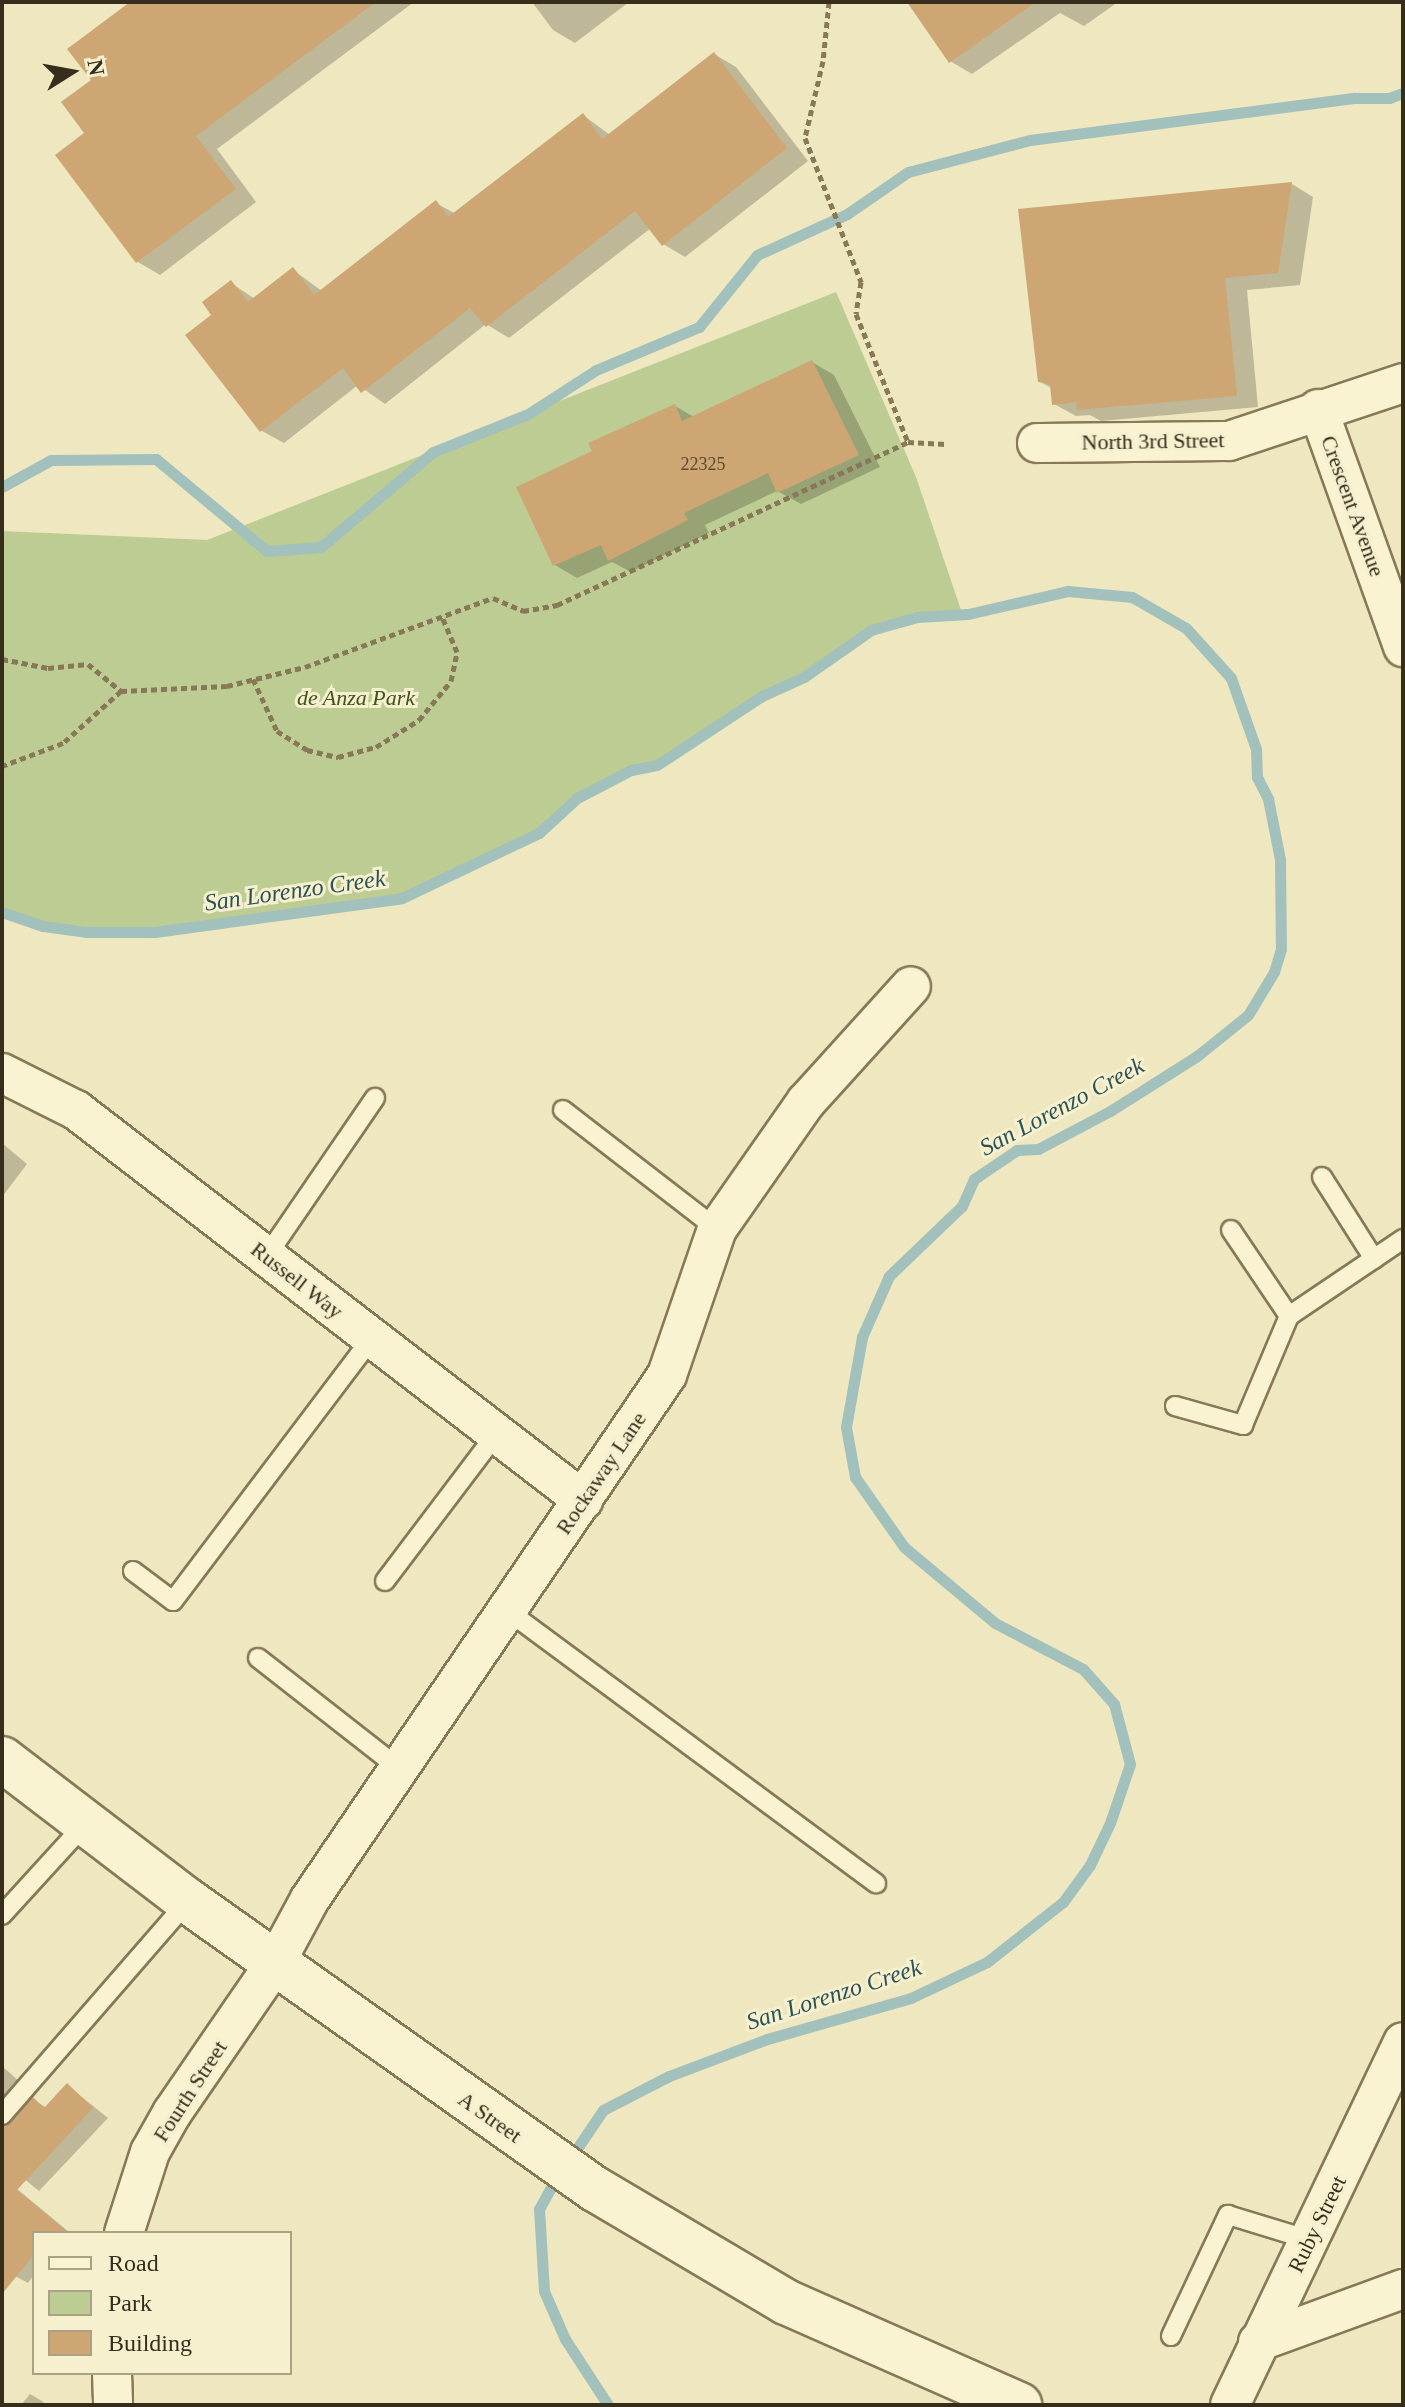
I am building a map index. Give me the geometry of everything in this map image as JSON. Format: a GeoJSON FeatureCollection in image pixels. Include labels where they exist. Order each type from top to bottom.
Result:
{"type":"FeatureCollection","features":[{"type":"Feature","properties":{"kind":"main road","name":"A Street"},"geometry":{"type":"LineString","coordinates":[[2,1759],[188,1901],[277,1960],[470,2104],[595,2189],[786,2302],[1019,2405]]}},
{"type":"Feature","properties":{"kind":"street","name":"North 3rd Street"},"geometry":{"type":"LineString","coordinates":[[1037,443],[1229,441],[1403,383]]}},
{"type":"Feature","properties":{"kind":"street","name":"Crescent Avenue"},"geometry":{"type":"LineString","coordinates":[[1318,409],[1403,647]]}},
{"type":"Feature","properties":{"kind":"street","name":"Rockaway Lane"},"geometry":{"type":"LineString","coordinates":[[277,1960],[310,1899],[667,1375],[717,1229],[806,1102],[911,986]]}},
{"type":"Feature","properties":{"kind":"street","name":"Russell Way"},"geometry":{"type":"LineString","coordinates":[[2,1073],[76,1110],[583,1500]]}},
{"type":"Feature","properties":{"kind":"street","name":"Fourth Street"},"geometry":{"type":"LineString","coordinates":[[125,2231],[150,2152],[172,2113],[277,1960]]}},
{"type":"Feature","properties":{"kind":"street","name":"Ruby Street"},"geometry":{"type":"LineString","coordinates":[[1230,2405],[1403,2042]]}},
{"type":"Feature","properties":{"kind":"street"},"geometry":{"type":"LineString","coordinates":[[1258,2342],[1403,2289]]}},
{"type":"Feature","properties":{"kind":"street"},"geometry":{"type":"LineString","coordinates":[[112,2375],[113,2405]]}},
{"type":"Feature","properties":{"kind":"lane"},"geometry":{"type":"LineString","coordinates":[[266,1257],[375,1098]]}},
{"type":"Feature","properties":{"kind":"lane"},"geometry":{"type":"LineString","coordinates":[[563,1110],[717,1229]]}},
{"type":"Feature","properties":{"kind":"lane"},"geometry":{"type":"LineString","coordinates":[[1322,1177],[1374,1259]]}},
{"type":"Feature","properties":{"kind":"lane"},"geometry":{"type":"LineString","coordinates":[[1231,1230],[1289,1316]]}},
{"type":"Feature","properties":{"kind":"lane"},"geometry":{"type":"LineString","coordinates":[[1175,1406],[1243,1425],[1289,1316],[1403,1239]]}},
{"type":"Feature","properties":{"kind":"lane"},"geometry":{"type":"LineString","coordinates":[[133,1571],[173,1601],[372,1338]]}},
{"type":"Feature","properties":{"kind":"lane"},"geometry":{"type":"LineString","coordinates":[[385,1581],[497,1433]]}},
{"type":"Feature","properties":{"kind":"lane"},"geometry":{"type":"LineString","coordinates":[[508,1611],[876,1883]]}},
{"type":"Feature","properties":{"kind":"lane"},"geometry":{"type":"LineString","coordinates":[[258,1658],[400,1769]]}},
{"type":"Feature","properties":{"kind":"lane"},"geometry":{"type":"LineString","coordinates":[[2,1915],[86,1823]]}},
{"type":"Feature","properties":{"kind":"lane"},"geometry":{"type":"LineString","coordinates":[[2,2115],[188,1901]]}},
{"type":"Feature","properties":{"kind":"lane"},"geometry":{"type":"LineString","coordinates":[[1171,2336],[1228,2215],[1310,2240]]}},
{"type":"Feature","properties":{"kind":"path"},"geometry":{"type":"LineString","coordinates":[[829,2],[823,61],[805,138],[861,282],[856,314],[908,442]]}},
{"type":"Feature","properties":{"kind":"path"},"geometry":{"type":"LineString","coordinates":[[2,766],[63,743],[121,691],[227,686],[305,667],[493,598],[523,611],[557,605],[908,442],[946,444]]}},
{"type":"Feature","properties":{"kind":"path"},"geometry":{"type":"LineString","coordinates":[[253,679],[277,731],[307,750],[338,757],[376,747],[419,720],[451,681],[457,652],[442,616]]}},
{"type":"Feature","properties":{"kind":"path"},"geometry":{"type":"LineString","coordinates":[[2,659],[48,668],[88,664],[121,691]]}},
{"type":"Feature","properties":{"kind":"green space","name":"de Anza Park"},"geometry":{"type":"Polygon","coordinates":[[[836,292],[916,477],[962,613],[917,617],[871,630],[804,677],[762,696],[657,765],[631,770],[577,798],[539,833],[402,898],[155,932],[86,932],[43,926],[2,912],[2,531],[207,540],[836,292]]]}},
{"type":"Feature","properties":{"kind":"building"},"geometry":{"type":"Polygon","coordinates":[[[130,2],[376,2],[196,136],[236,189],[136,263],[55,155],[84,133],[61,102],[91,80],[67,49],[130,2]]]}},
{"type":"Feature","properties":{"kind":"building"},"geometry":{"type":"Polygon","coordinates":[[[907,2],[1036,2],[949,63],[907,2]]]}},
{"type":"Feature","properties":{"kind":"building"},"geometry":{"type":"Polygon","coordinates":[[[714,52],[787,148],[662,246],[635,211],[486,327],[470,308],[361,393],[343,368],[260,432],[185,335],[211,315],[202,302],[231,280],[248,302],[293,267],[314,295],[436,200],[448,217],[583,113],[602,139],[714,52]]]}},
{"type":"Feature","properties":{"kind":"building"},"geometry":{"type":"Polygon","coordinates":[[[1292,182],[1278,273],[1225,278],[1237,396],[1077,410],[1076,402],[1052,405],[1050,384],[1038,382],[1018,209],[1292,182]]]}},
{"type":"Feature","properties":{"kind":"building"},"geometry":{"type":"Polygon","coordinates":[[[812,360],[859,455],[777,493],[768,473],[684,513],[688,520],[608,561],[601,545],[553,566],[516,487],[592,451],[588,443],[675,404],[682,421],[812,360]]]}},
{"type":"Feature","properties":{"kind":"building"},"geometry":{"type":"Polygon","coordinates":[[[67,2083],[93,2108],[17,2190],[67,2231],[32,2231],[32,2257],[2,2294],[2,2127],[33,2097],[44,2108],[67,2083]]]}},
{"type":"Feature","properties":{"kind":"waterway"},"geometry":{"type":"LineString","coordinates":[[2,487],[51,460],[156,459],[267,551],[321,547],[433,452],[528,414],[596,370],[699,327],[757,255],[847,214],[908,172],[1030,140],[1355,98],[1389,98],[1403,93]]}},
{"type":"Feature","properties":{"kind":"waterway","name":"San Lorenzo Creek"},"geometry":{"type":"LineString","coordinates":[[2,912],[43,926],[86,932],[155,932],[402,898],[539,833],[577,798],[631,770],[657,765],[762,696],[804,677],[871,630],[917,617],[968,614],[1068,591],[1132,597],[1186,628],[1231,678],[1256,749],[1257,777],[1268,799],[1280,859],[1281,949],[1274,972],[1248,1015],[1197,1056],[1110,1111],[1038,1149],[1017,1150],[974,1179],[962,1206],[889,1276],[862,1337],[846,1427],[855,1477],[904,1547],[995,1623],[1083,1669],[1114,1704],[1130,1764],[1110,1823],[1090,1865],[1063,1902],[987,1962],[911,1998],[767,2039],[669,2076],[603,2110],[570,2159]]}},
{"type":"Feature","properties":{"kind":"waterway","name":"San Lorenzo Creek"},"geometry":{"type":"LineString","coordinates":[[559,2173],[539,2209],[544,2291],[565,2339],[608,2405]]}}]}
